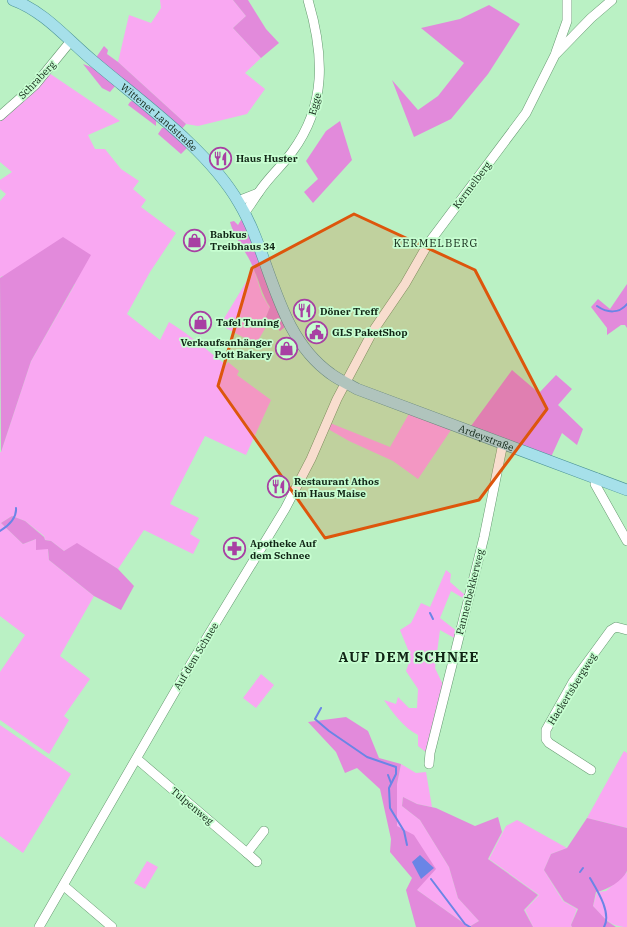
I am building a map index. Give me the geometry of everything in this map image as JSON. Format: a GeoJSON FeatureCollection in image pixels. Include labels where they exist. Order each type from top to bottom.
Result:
{"type":"FeatureCollection","features":[{"type":"Feature","properties":{"kind":"main road","name":"Wittener Landstraße"},"geometry":{"type":"LineString","coordinates":[[19,1],[45,19],[200,154],[217,171],[245,212],[260,245],[286,318],[315,359],[330,373],[346,382]]}},
{"type":"Feature","properties":{"kind":"main road","name":"Ardeystraße"},"geometry":{"type":"LineString","coordinates":[[346,382],[357,389],[398,405],[627,490]]}},
{"type":"Feature","properties":{"kind":"street","name":"Egge"},"geometry":{"type":"LineString","coordinates":[[245,212],[256,199],[258,193],[284,164],[300,141],[310,121],[318,97],[320,83],[318,46],[308,0]]}},
{"type":"Feature","properties":{"kind":"street"},"geometry":{"type":"LineString","coordinates":[[555,55],[567,21],[567,0]]}},
{"type":"Feature","properties":{"kind":"street","name":"Kermelberg"},"geometry":{"type":"LineString","coordinates":[[346,382],[373,331],[405,284],[428,244],[526,113],[555,55],[591,18],[612,0]]}},
{"type":"Feature","properties":{"kind":"street","name":"Schraberg"},"geometry":{"type":"LineString","coordinates":[[0,116],[39,80],[70,42]]}},
{"type":"Feature","properties":{"kind":"street","name":"Egge"},"geometry":{"type":"LineString","coordinates":[[238,201],[258,193]]}},
{"type":"Feature","properties":{"kind":"street","name":"Auf dem Schnee"},"geometry":{"type":"LineString","coordinates":[[39,927],[206,638],[285,509],[346,382]]}},
{"type":"Feature","properties":{"kind":"street","name":"Pannenbekkerweg"},"geometry":{"type":"LineString","coordinates":[[429,764],[430,753],[484,537],[503,443]]}},
{"type":"Feature","properties":{"kind":"street"},"geometry":{"type":"LineString","coordinates":[[597,478],[595,484],[627,541]]}},
{"type":"Feature","properties":{"kind":"street","name":"Hackertsbergweg"},"geometry":{"type":"LineString","coordinates":[[591,770],[549,743],[546,739],[546,730],[578,675],[610,630],[616,627],[627,630]]}},
{"type":"Feature","properties":{"kind":"street","name":"Tulpenweg"},"geometry":{"type":"LineString","coordinates":[[137,759],[257,862]]}},
{"type":"Feature","properties":{"kind":"street"},"geometry":{"type":"LineString","coordinates":[[247,853],[264,831]]}},
{"type":"Feature","properties":{"kind":"street"},"geometry":{"type":"LineString","coordinates":[[64,886],[112,927]]}},
{"type":"Feature","properties":{"kind":"highlighted area"},"geometry":{"type":"Polygon","coordinates":[[[354,214],[475,270],[547,409],[479,500],[325,538],[218,386],[252,268],[354,214]]]}},
{"type":"Feature","properties":{"kind":"shaded area"},"geometry":{"type":"Polygon","coordinates":[[[160,0],[233,0],[246,16],[233,28],[261,58],[245,73],[265,89],[247,114],[198,126],[186,124],[118,62],[129,15],[151,23],[161,8],[160,0]]]}},
{"type":"Feature","properties":{"kind":"shaded area"},"geometry":{"type":"Polygon","coordinates":[[[233,0],[248,0],[266,29],[279,43],[261,58],[233,28],[246,16],[233,0]]]}},
{"type":"Feature","properties":{"kind":"shaded area"},"geometry":{"type":"Polygon","coordinates":[[[489,5],[520,24],[488,74],[451,119],[414,137],[392,80],[418,110],[438,96],[464,63],[421,28],[460,19],[489,5]]]}},
{"type":"Feature","properties":{"kind":"shaded area"},"geometry":{"type":"Polygon","coordinates":[[[104,46],[108,50],[107,54],[118,62],[186,124],[180,131],[95,59],[104,46]]]}},
{"type":"Feature","properties":{"kind":"shaded area"},"geometry":{"type":"Polygon","coordinates":[[[83,64],[99,70],[116,85],[110,92],[102,88],[83,64]]]}},
{"type":"Feature","properties":{"kind":"shaded area"},"geometry":{"type":"Polygon","coordinates":[[[49,73],[120,121],[88,135],[95,149],[105,149],[121,169],[139,181],[133,189],[146,200],[141,207],[176,233],[150,272],[127,314],[160,340],[169,322],[191,337],[226,365],[228,362],[239,371],[237,375],[271,400],[246,455],[205,436],[170,504],[199,518],[190,534],[200,540],[193,554],[144,530],[118,569],[77,544],[64,551],[51,541],[45,540],[44,536],[25,521],[12,516],[1,523],[23,544],[36,539],[48,549],[49,560],[94,596],[60,656],[90,679],[64,716],[69,720],[49,754],[0,720],[0,672],[25,635],[0,616],[0,452],[31,361],[75,284],[2,276],[0,278],[0,201],[6,194],[0,189],[0,180],[12,172],[0,162],[0,120],[49,73]]]}},
{"type":"Feature","properties":{"kind":"shaded area"},"geometry":{"type":"Polygon","coordinates":[[[134,100],[156,119],[156,126],[128,105],[134,100]]]}},
{"type":"Feature","properties":{"kind":"shaded area"},"geometry":{"type":"Polygon","coordinates":[[[340,121],[352,160],[313,203],[304,192],[318,179],[306,161],[326,131],[340,121]]]}},
{"type":"Feature","properties":{"kind":"shaded area"},"geometry":{"type":"Polygon","coordinates":[[[162,128],[166,128],[187,148],[181,154],[158,134],[162,128]]]}},
{"type":"Feature","properties":{"kind":"shaded area"},"geometry":{"type":"Polygon","coordinates":[[[241,220],[244,221],[286,326],[280,331],[266,317],[270,307],[251,264],[232,229],[230,222],[234,221],[238,225],[241,220]]]}},
{"type":"Feature","properties":{"kind":"shaded area"},"geometry":{"type":"Polygon","coordinates":[[[63,237],[91,255],[31,361],[1,452],[0,278],[63,237]]]}},
{"type":"Feature","properties":{"kind":"shaded area"},"geometry":{"type":"Polygon","coordinates":[[[254,269],[262,295],[270,308],[266,317],[270,320],[256,344],[220,325],[254,269]]]}},
{"type":"Feature","properties":{"kind":"shaded area"},"geometry":{"type":"Polygon","coordinates":[[[627,284],[627,328],[625,325],[621,325],[607,335],[607,328],[591,307],[598,299],[610,309],[627,284]]]}},
{"type":"Feature","properties":{"kind":"shaded area"},"geometry":{"type":"Polygon","coordinates":[[[512,370],[539,393],[556,375],[572,389],[558,405],[583,429],[577,445],[562,433],[551,457],[471,426],[512,370]]]}},
{"type":"Feature","properties":{"kind":"shaded area"},"geometry":{"type":"Polygon","coordinates":[[[410,412],[453,427],[418,479],[393,461],[349,441],[328,429],[330,423],[390,447],[410,412]]]}},
{"type":"Feature","properties":{"kind":"shaded area"},"geometry":{"type":"Polygon","coordinates":[[[12,516],[25,521],[44,537],[45,540],[51,541],[64,551],[77,543],[118,569],[134,586],[121,610],[94,596],[49,560],[48,549],[36,550],[36,539],[23,544],[1,523],[12,516]]]}},
{"type":"Feature","properties":{"kind":"shaded area"},"geometry":{"type":"Polygon","coordinates":[[[446,570],[451,574],[450,582],[465,595],[463,598],[451,591],[440,618],[458,632],[456,639],[440,630],[435,668],[444,687],[427,753],[418,746],[418,735],[403,724],[384,700],[396,704],[398,697],[409,708],[417,708],[418,689],[406,671],[411,657],[400,630],[411,623],[421,603],[430,607],[446,570]]]}},
{"type":"Feature","properties":{"kind":"shaded area"},"geometry":{"type":"Polygon","coordinates":[[[261,674],[274,685],[256,708],[243,698],[261,674]]]}},
{"type":"Feature","properties":{"kind":"shaded area"},"geometry":{"type":"Polygon","coordinates":[[[346,717],[368,731],[379,758],[401,764],[397,784],[397,826],[414,835],[436,869],[417,890],[469,927],[416,927],[406,890],[412,878],[390,852],[391,839],[380,789],[357,768],[345,773],[336,752],[308,722],[346,717]]]}},
{"type":"Feature","properties":{"kind":"shaded area"},"geometry":{"type":"Polygon","coordinates":[[[0,725],[71,774],[23,853],[0,836],[0,725]]]}},
{"type":"Feature","properties":{"kind":"shaded area"},"geometry":{"type":"Polygon","coordinates":[[[624,751],[627,753],[627,828],[587,818],[624,751]]]}},
{"type":"Feature","properties":{"kind":"shaded area"},"geometry":{"type":"Polygon","coordinates":[[[401,764],[416,773],[426,772],[432,807],[417,804],[403,797],[402,806],[420,820],[449,867],[458,898],[479,921],[469,927],[417,890],[397,826],[397,784],[401,764]]]}},
{"type":"Feature","properties":{"kind":"shaded area"},"geometry":{"type":"Polygon","coordinates":[[[403,797],[417,804],[436,808],[475,826],[498,817],[502,832],[488,859],[538,895],[524,910],[533,927],[469,927],[479,921],[458,898],[449,867],[420,820],[402,806],[403,797]]]}},
{"type":"Feature","properties":{"kind":"shaded area"},"geometry":{"type":"Polygon","coordinates":[[[587,818],[627,828],[627,871],[622,878],[614,884],[596,892],[593,906],[607,921],[616,927],[572,927],[571,925],[578,909],[564,901],[544,870],[551,854],[567,848],[587,818]]]}},
{"type":"Feature","properties":{"kind":"shaded area"},"geometry":{"type":"Polygon","coordinates":[[[517,820],[567,848],[551,854],[544,870],[563,901],[577,909],[571,925],[572,927],[533,927],[525,910],[539,895],[489,859],[506,826],[517,820]]]}},
{"type":"Feature","properties":{"kind":"shaded area"},"geometry":{"type":"Polygon","coordinates":[[[147,861],[158,867],[145,889],[134,883],[147,861]]]}},
{"type":"Feature","properties":{"kind":"shaded area"},"geometry":{"type":"Polygon","coordinates":[[[627,872],[627,927],[621,927],[612,924],[604,918],[593,906],[597,892],[606,891],[627,872]]]}},
{"type":"Feature","properties":{"kind":"water"},"geometry":{"type":"Polygon","coordinates":[[[420,855],[434,868],[421,879],[412,862],[420,855]]]}},
{"type":"Feature","properties":{"kind":"waterway"},"geometry":{"type":"LineString","coordinates":[[597,306],[605,310],[617,311],[627,304]]}},
{"type":"Feature","properties":{"kind":"waterway"},"geometry":{"type":"LineString","coordinates":[[0,531],[13,519],[16,508]]}},
{"type":"Feature","properties":{"kind":"waterway"},"geometry":{"type":"LineString","coordinates":[[430,613],[433,619]]}},
{"type":"Feature","properties":{"kind":"waterway"},"geometry":{"type":"LineString","coordinates":[[321,708],[315,719],[329,731],[367,757],[396,767],[396,774],[389,788],[390,808],[404,831],[407,845]]}},
{"type":"Feature","properties":{"kind":"waterway"},"geometry":{"type":"LineString","coordinates":[[388,775],[391,783]]}},
{"type":"Feature","properties":{"kind":"waterway"},"geometry":{"type":"LineString","coordinates":[[580,872],[583,868]]}},
{"type":"Feature","properties":{"kind":"waterway"},"geometry":{"type":"LineString","coordinates":[[590,878],[603,902],[606,915],[604,927]]}},
{"type":"Feature","properties":{"kind":"waterway"},"geometry":{"type":"LineString","coordinates":[[431,879],[465,924],[470,927]]}},
{"type":"Feature","properties":{"kind":"place","name":"Haus Huster"},"geometry":{"type":"Point","coordinates":[221,158]}},
{"type":"Feature","properties":{"kind":"place","name":"Babkus Treibhaus 34"},"geometry":{"type":"Point","coordinates":[194,240]}},
{"type":"Feature","properties":{"kind":"place","name":"Döner Treff"},"geometry":{"type":"Point","coordinates":[305,311]}},
{"type":"Feature","properties":{"kind":"place","name":"Tafel Tuning"},"geometry":{"type":"Point","coordinates":[201,322]}},
{"type":"Feature","properties":{"kind":"place","name":"GLS PaketShop"},"geometry":{"type":"Point","coordinates":[317,332]}},
{"type":"Feature","properties":{"kind":"place","name":"Verkaufsanhänger Pott Bakery"},"geometry":{"type":"Point","coordinates":[287,348]}},
{"type":"Feature","properties":{"kind":"place","name":"Restaurant Athos im Haus Maise"},"geometry":{"type":"Point","coordinates":[279,487]}},
{"type":"Feature","properties":{"kind":"place","name":"Apotheke Auf dem Schnee"},"geometry":{"type":"Point","coordinates":[235,549]}},
{"type":"Feature","properties":{"kind":"district","name":"KERMELBERG"},"geometry":{"type":"Point","coordinates":[436,243]}},
{"type":"Feature","properties":{"kind":"district","name":"AUF DEM SCHNEE"},"geometry":{"type":"Point","coordinates":[409,657]}}]}
